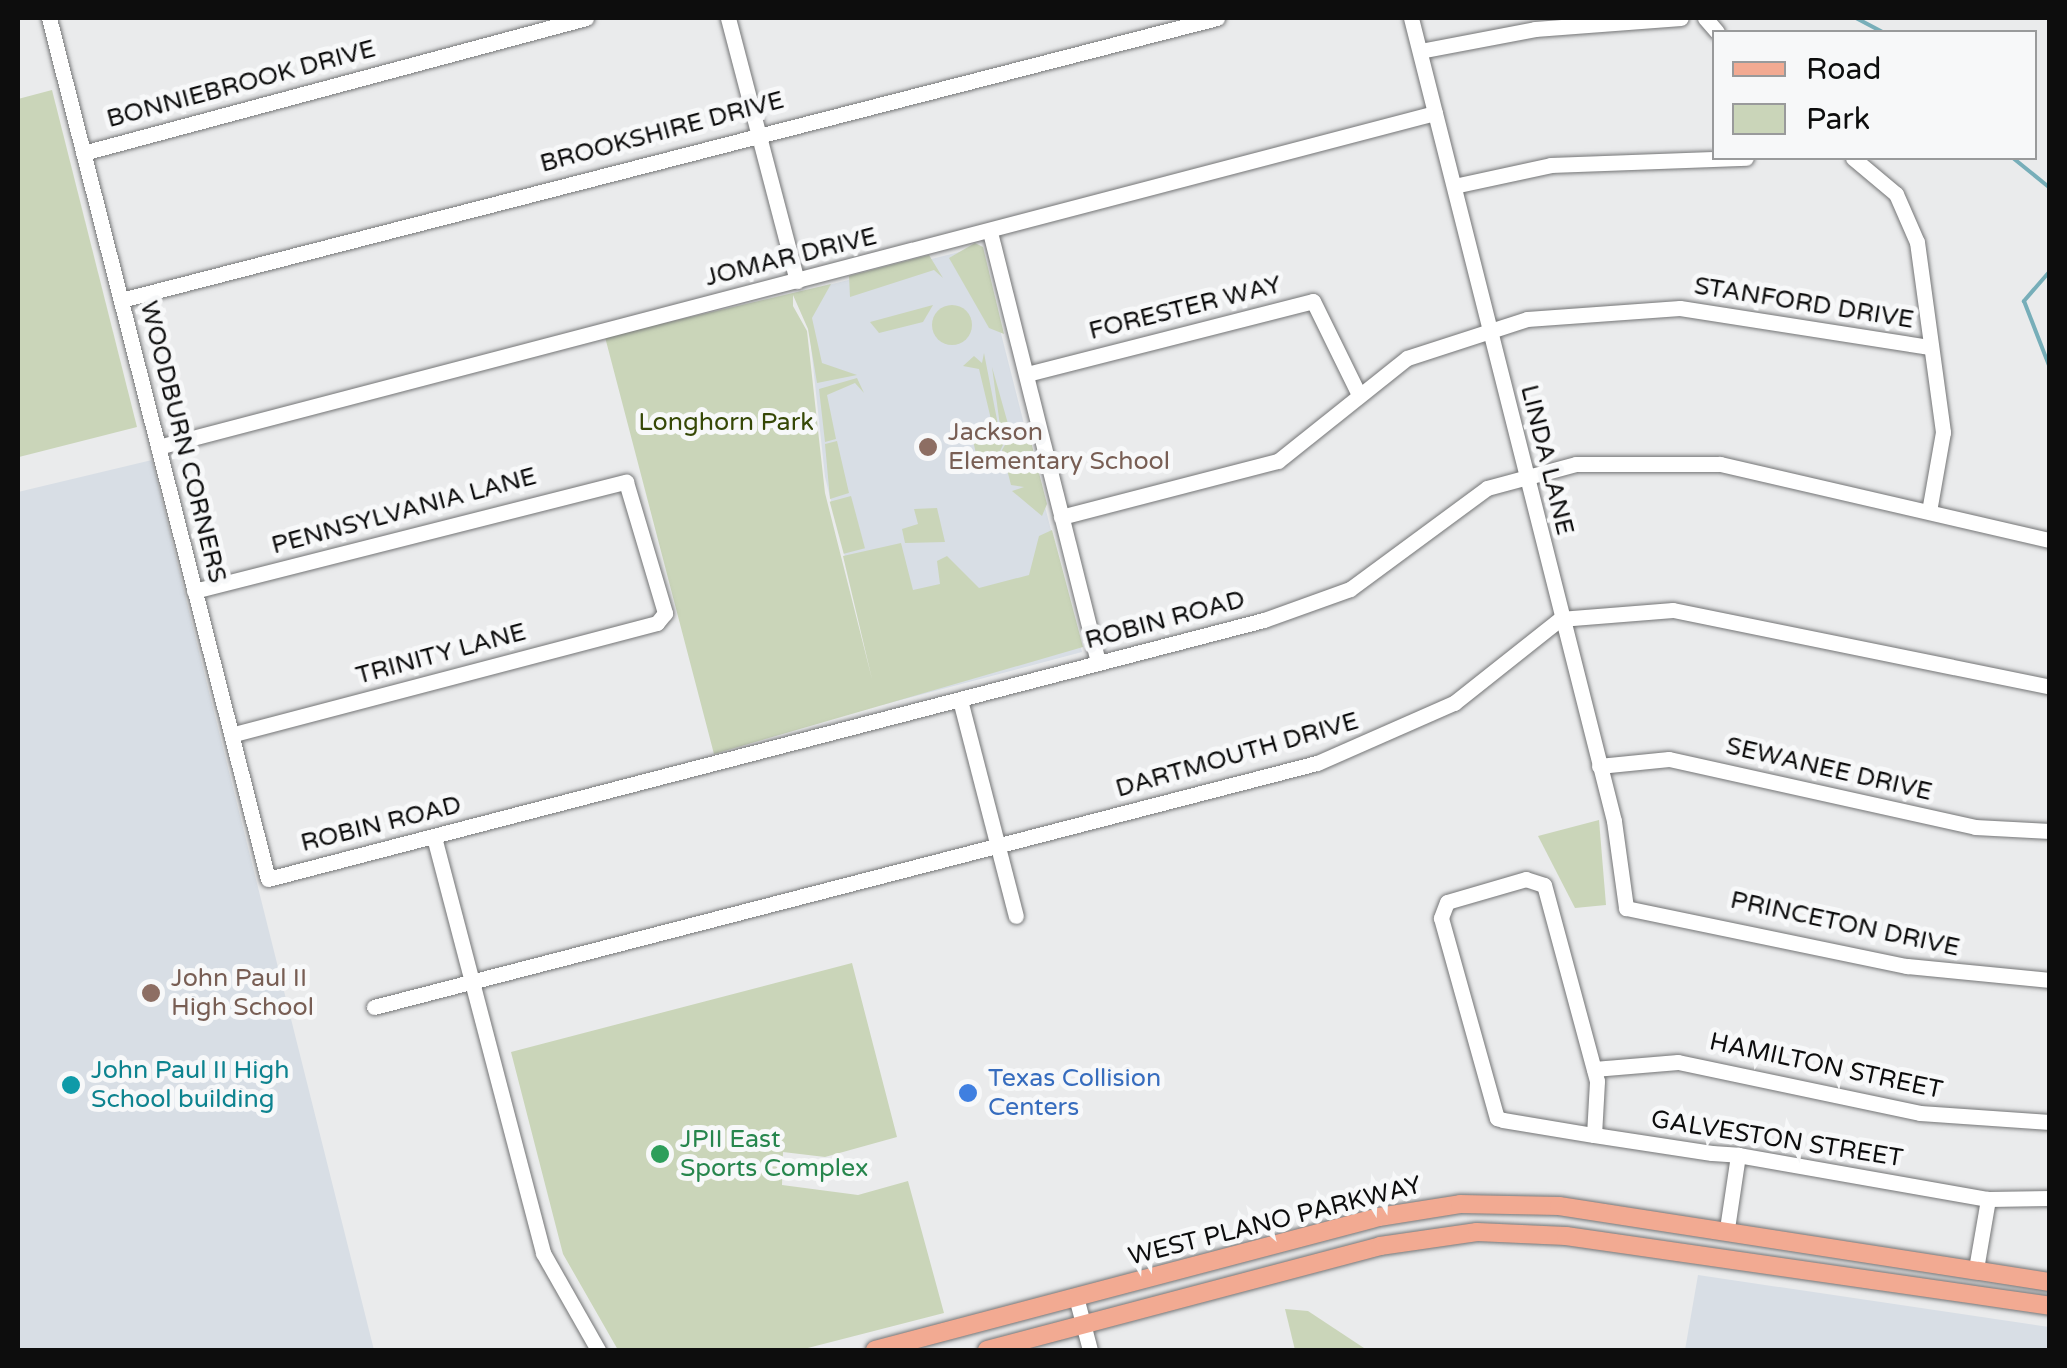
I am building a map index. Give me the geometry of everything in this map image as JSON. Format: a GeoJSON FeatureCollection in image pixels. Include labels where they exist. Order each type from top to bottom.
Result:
{"type":"FeatureCollection","features":[{"type":"Feature","properties":{"kind":"main road","name":"WEST PLANO PARKWAY"},"geometry":{"type":"LineString","coordinates":[[876,1350],[1378,1217],[1491,1203],[2050,1282]]}},
{"type":"Feature","properties":{"kind":"main road","name":"WEST PLANO PARKWAY"},"geometry":{"type":"LineString","coordinates":[[987,1350],[1380,1246],[1477,1232],[1566,1236],[2050,1306]]}},
{"type":"Feature","properties":{"kind":"street","name":"WOODBURN CORNERS"},"geometry":{"type":"LineString","coordinates":[[49,18],[268,879]]}},
{"type":"Feature","properties":{"kind":"street","name":"BONNIEBROOK DRIVE"},"geometry":{"type":"LineString","coordinates":[[83,152],[586,18]]}},
{"type":"Feature","properties":{"kind":"street"},"geometry":{"type":"LineString","coordinates":[[728,18],[797,281]]}},
{"type":"Feature","properties":{"kind":"street","name":"BROOKSHIRE DRIVE"},"geometry":{"type":"LineString","coordinates":[[121,300],[758,132],[1217,18]]}},
{"type":"Feature","properties":{"kind":"street","name":"LINDA LANE"},"geometry":{"type":"LineString","coordinates":[[1411,18],[1598,766],[1630,914]]}},
{"type":"Feature","properties":{"kind":"street"},"geometry":{"type":"LineString","coordinates":[[1420,50],[1535,29],[1681,18]]}},
{"type":"Feature","properties":{"kind":"street","name":"JOMAR DRIVE"},"geometry":{"type":"LineString","coordinates":[[158,446],[1435,113]]}},
{"type":"Feature","properties":{"kind":"street"},"geometry":{"type":"LineString","coordinates":[[1454,186],[1552,164],[1712,159]]}},
{"type":"Feature","properties":{"kind":"street"},"geometry":{"type":"LineString","coordinates":[[1855,160],[1896,194],[1911,223],[1943,432],[1929,511]]}},
{"type":"Feature","properties":{"kind":"street"},"geometry":{"type":"LineString","coordinates":[[990,232],[1098,663]]}},
{"type":"Feature","properties":{"kind":"street","name":"FORESTER WAY"},"geometry":{"type":"LineString","coordinates":[[1027,374],[1314,301],[1357,391]]}},
{"type":"Feature","properties":{"kind":"street","name":"STANFORD DRIVE"},"geometry":{"type":"LineString","coordinates":[[1062,517],[1278,462],[1357,391],[1428,346],[1573,312],[1680,308],[1930,347]]}},
{"type":"Feature","properties":{"kind":"street","name":"ROBIN ROAD"},"geometry":{"type":"LineString","coordinates":[[268,879],[960,700],[1350,589],[1465,500],[1525,476],[1676,458],[2050,540]]}},
{"type":"Feature","properties":{"kind":"street","name":"PENNSYLVANIA LANE"},"geometry":{"type":"LineString","coordinates":[[194,591],[626,482],[664,620]]}},
{"type":"Feature","properties":{"kind":"street"},"geometry":{"type":"LineString","coordinates":[[1560,619],[1673,610],[2050,686]]}},
{"type":"Feature","properties":{"kind":"street","name":"DARTMOUTH DRIVE"},"geometry":{"type":"LineString","coordinates":[[374,1008],[997,846],[1385,739],[1454,703],[1560,619]]}},
{"type":"Feature","properties":{"kind":"street","name":"TRINITY LANE"},"geometry":{"type":"LineString","coordinates":[[231,735],[664,620]]}},
{"type":"Feature","properties":{"kind":"street"},"geometry":{"type":"LineString","coordinates":[[960,700],[1016,916]]}},
{"type":"Feature","properties":{"kind":"street","name":"SEWANEE DRIVE"},"geometry":{"type":"LineString","coordinates":[[1598,766],[1669,758],[1976,827],[2050,831]]}},
{"type":"Feature","properties":{"kind":"street"},"geometry":{"type":"LineString","coordinates":[[434,837],[543,1253],[598,1350]]}},
{"type":"Feature","properties":{"kind":"street","name":"GALVESTON STREET"},"geometry":{"type":"LineString","coordinates":[[1594,1070],[1539,880],[1443,906],[1498,1118],[1988,1199],[2050,1198]]}},
{"type":"Feature","properties":{"kind":"street","name":"PRINCETON DRIVE"},"geometry":{"type":"LineString","coordinates":[[1630,914],[1711,921],[1983,978],[2050,980]]}},
{"type":"Feature","properties":{"kind":"street","name":"HAMILTON STREET"},"geometry":{"type":"LineString","coordinates":[[1594,1070],[1678,1062],[1920,1113],[2050,1122]]}},
{"type":"Feature","properties":{"kind":"street"},"geometry":{"type":"LineString","coordinates":[[1594,1070],[1594,1135]]}},
{"type":"Feature","properties":{"kind":"street"},"geometry":{"type":"LineString","coordinates":[[1728,1222],[1738,1156]]}},
{"type":"Feature","properties":{"kind":"street"},"geometry":{"type":"LineString","coordinates":[[1977,1263],[1988,1199]]}},
{"type":"Feature","properties":{"kind":"street"},"geometry":{"type":"LineString","coordinates":[[1076,1297],[1090,1350]]}},
{"type":"Feature","properties":{"kind":"shaded area","name":"Jackson Elementary School"},"geometry":{"type":"Polygon","coordinates":[[[979,247],[1082,652],[882,705],[825,477],[809,328],[793,294],[979,247]]]}},
{"type":"Feature","properties":{"kind":"shaded area","name":"John Paul II High School"},"geometry":{"type":"Polygon","coordinates":[[[152,460],[374,1350],[18,1350],[18,492],[152,460]]]}},
{"type":"Feature","properties":{"kind":"shaded area"},"geometry":{"type":"Polygon","coordinates":[[[1698,1275],[2049,1327],[2049,1350],[1685,1350],[1698,1275]]]}},
{"type":"Feature","properties":{"kind":"green space"},"geometry":{"type":"Polygon","coordinates":[[[52,90],[137,427],[19,457],[18,99],[52,90]]]}},
{"type":"Feature","properties":{"kind":"green space"},"geometry":{"type":"Polygon","coordinates":[[[975,243],[983,247],[1004,334],[989,328],[949,258],[975,243]]]}},
{"type":"Feature","properties":{"kind":"green space"},"geometry":{"type":"Polygon","coordinates":[[[929,255],[943,278],[934,270],[850,297],[849,276],[929,255]]]}},
{"type":"Feature","properties":{"kind":"green space","name":"Longhorn Park"},"geometry":{"type":"Polygon","coordinates":[[[831,284],[812,318],[822,363],[857,375],[817,383],[808,329],[793,295],[793,306],[807,331],[825,493],[872,679],[843,556],[901,543],[913,590],[940,584],[937,561],[947,556],[979,588],[1029,575],[1039,536],[1052,530],[1083,647],[714,754],[605,337],[831,284]]]}},
{"type":"Feature","properties":{"kind":"green space"},"geometry":{"type":"Polygon","coordinates":[[[933,305],[923,322],[879,333],[870,322],[933,305]]]}},
{"type":"Feature","properties":{"kind":"green space"},"geometry":{"type":"Polygon","coordinates":[[[952,305],[966,311],[972,325],[966,339],[952,345],[938,339],[932,325],[938,311],[952,305]]]}},
{"type":"Feature","properties":{"kind":"green space"},"geometry":{"type":"Polygon","coordinates":[[[984,353],[999,430],[995,436],[979,369],[963,366],[974,356],[982,363],[984,353]]]}},
{"type":"Feature","properties":{"kind":"green space"},"geometry":{"type":"Polygon","coordinates":[[[992,367],[1010,431],[999,453],[977,458],[972,436],[1001,433],[992,367]]]}},
{"type":"Feature","properties":{"kind":"green space"},"geometry":{"type":"Polygon","coordinates":[[[857,378],[864,393],[855,383],[827,395],[836,439],[825,442],[819,389],[857,378]]]}},
{"type":"Feature","properties":{"kind":"green space"},"geometry":{"type":"Polygon","coordinates":[[[1015,428],[1028,430],[1047,504],[1042,516],[1012,491],[1024,487],[1011,485],[1002,450],[1015,428]]]}},
{"type":"Feature","properties":{"kind":"green space"},"geometry":{"type":"Polygon","coordinates":[[[837,441],[849,493],[830,499],[825,444],[837,441]]]}},
{"type":"Feature","properties":{"kind":"green space"},"geometry":{"type":"Polygon","coordinates":[[[851,496],[865,548],[844,554],[830,502],[851,496]]]}},
{"type":"Feature","properties":{"kind":"green space"},"geometry":{"type":"Polygon","coordinates":[[[937,508],[945,542],[905,543],[902,529],[918,524],[914,509],[937,508]]]}},
{"type":"Feature","properties":{"kind":"green space"},"geometry":{"type":"Polygon","coordinates":[[[1599,820],[1606,905],[1575,908],[1538,836],[1599,820]]]}},
{"type":"Feature","properties":{"kind":"green space","name":"JPII East Sports Complex"},"geometry":{"type":"Polygon","coordinates":[[[852,963],[897,1137],[825,1157],[783,1152],[782,1185],[858,1195],[908,1181],[944,1313],[800,1350],[618,1350],[563,1254],[511,1052],[852,963]]]}},
{"type":"Feature","properties":{"kind":"green space"},"geometry":{"type":"Polygon","coordinates":[[[1285,1309],[1308,1311],[1367,1350],[1295,1350],[1285,1309]]]}},
{"type":"Feature","properties":{"kind":"waterway"},"geometry":{"type":"LineString","coordinates":[[1856,18],[1878,30]]}},
{"type":"Feature","properties":{"kind":"waterway"},"geometry":{"type":"LineString","coordinates":[[2015,160],[2050,188]]}},
{"type":"Feature","properties":{"kind":"waterway"},"geometry":{"type":"LineString","coordinates":[[2050,271],[2024,301],[2050,368]]}},
{"type":"Feature","properties":{"kind":"place","name":"Jackson Elementary School"},"geometry":{"type":"Point","coordinates":[928,447]}},
{"type":"Feature","properties":{"kind":"place","name":"John Paul II High School"},"geometry":{"type":"Point","coordinates":[151,993]}},
{"type":"Feature","properties":{"kind":"place","name":"John Paul II High School building"},"geometry":{"type":"Point","coordinates":[71,1085]}},
{"type":"Feature","properties":{"kind":"place","name":"Texas Collision Centers"},"geometry":{"type":"Point","coordinates":[968,1093]}},
{"type":"Feature","properties":{"kind":"place","name":"JPII East Sports Complex"},"geometry":{"type":"Point","coordinates":[660,1154]}}]}
